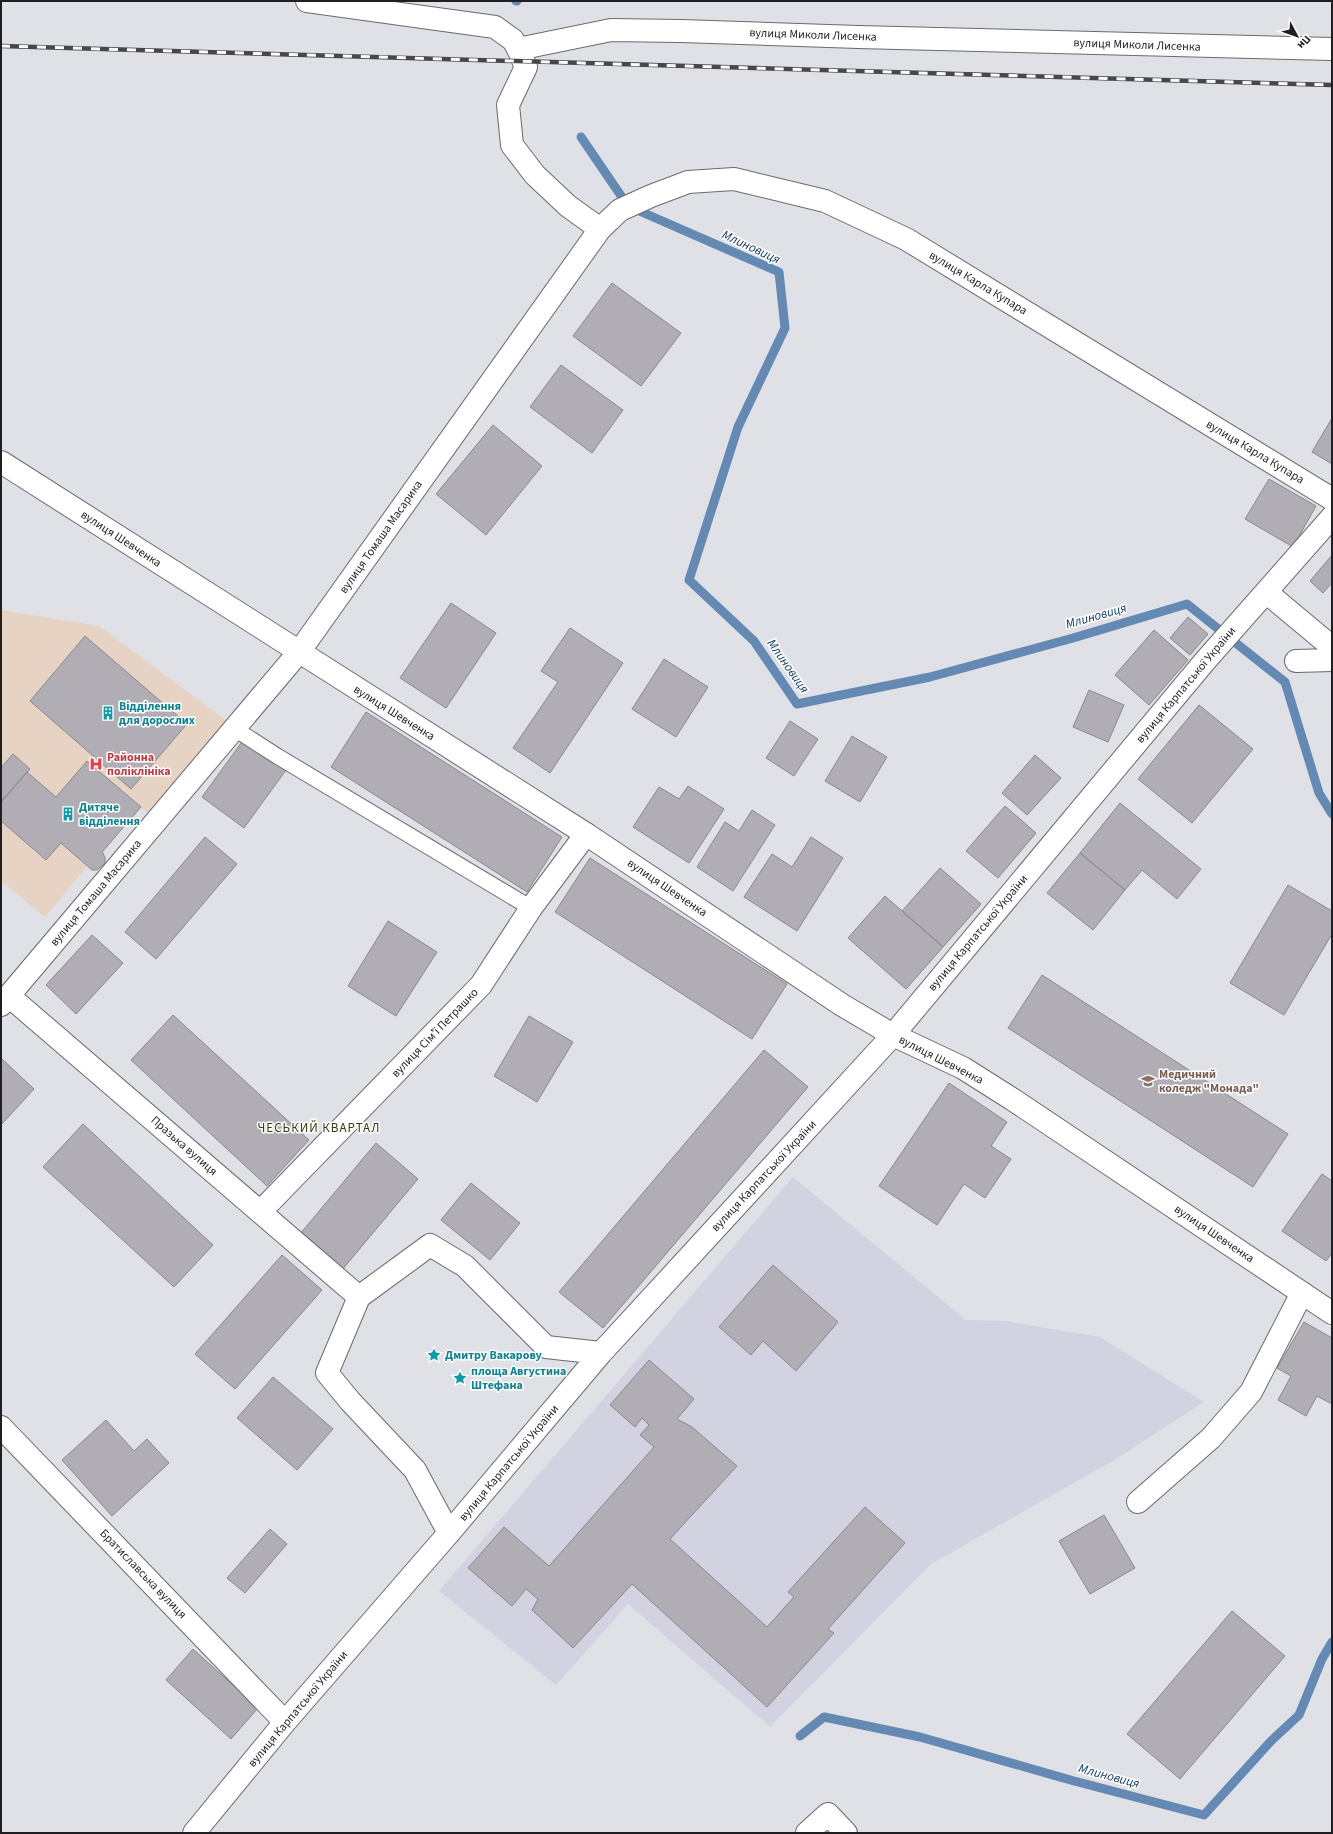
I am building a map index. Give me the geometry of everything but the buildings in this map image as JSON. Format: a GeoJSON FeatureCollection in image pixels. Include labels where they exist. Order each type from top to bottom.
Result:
{"type":"FeatureCollection","features":[{"type":"Feature","properties":{"kind":"street"},"geometry":{"type":"LineString","coordinates":[[307,1],[495,27],[512,40],[526,67],[508,105],[512,145],[535,175],[568,206],[600,229]]}},
{"type":"Feature","properties":{"kind":"street","name":"вулиця Миколи Лисенка"},"geometry":{"type":"LineString","coordinates":[[518,49],[611,30],[681,30],[858,37],[1332,49]]}},
{"type":"Feature","properties":{"kind":"street","name":"вулиця Карла Купара"},"geometry":{"type":"LineString","coordinates":[[600,229],[620,210],[688,182],[734,179],[825,201],[906,239],[1332,499]]}},
{"type":"Feature","properties":{"kind":"street","name":"вулиця Томаша Масарика"},"geometry":{"type":"LineString","coordinates":[[5,1000],[299,652],[600,229]]}},
{"type":"Feature","properties":{"kind":"street","name":"вулиця Шевченка"},"geometry":{"type":"LineString","coordinates":[[1,462],[586,834],[842,1005],[893,1035],[963,1068],[1332,1313]]}},
{"type":"Feature","properties":{"kind":"street","name":"вулиця Карпатської України"},"geometry":{"type":"LineString","coordinates":[[194,1833],[285,1722],[449,1533],[601,1353],[893,1035],[1205,661],[1332,517]]}},
{"type":"Feature","properties":{"kind":"street"},"geometry":{"type":"LineString","coordinates":[[1266,592],[1332,647]]}},
{"type":"Feature","properties":{"kind":"street"},"geometry":{"type":"LineString","coordinates":[[1296,661],[1332,660]]}},
{"type":"Feature","properties":{"kind":"street","name":"вулиця Сімʼї Петрашко"},"geometry":{"type":"LineString","coordinates":[[260,1212],[481,985],[531,908],[586,834]]}},
{"type":"Feature","properties":{"kind":"street","name":"Празька вулиця"},"geometry":{"type":"LineString","coordinates":[[5,1000],[260,1212],[359,1297]]}},
{"type":"Feature","properties":{"kind":"street"},"geometry":{"type":"LineString","coordinates":[[449,1533],[415,1470],[350,1401],[327,1373],[359,1297],[430,1245],[465,1266],[546,1347],[601,1353]]}},
{"type":"Feature","properties":{"kind":"street"},"geometry":{"type":"LineString","coordinates":[[1138,1502],[1211,1438],[1251,1392],[1302,1293]]}},
{"type":"Feature","properties":{"kind":"street","name":"Братиславська вулиця"},"geometry":{"type":"LineString","coordinates":[[1,1427],[285,1722]]}},
{"type":"Feature","properties":{"kind":"street"},"geometry":{"type":"LineString","coordinates":[[807,1833],[828,1814],[846,1833]]}},
{"type":"Feature","properties":{"kind":"lane"},"geometry":{"type":"LineString","coordinates":[[235,729],[277,756],[531,908]]}},
{"type":"Feature","properties":{"kind":"shaded area","name":"Районна поліклініка"},"geometry":{"type":"Polygon","coordinates":[[[1,610],[99,626],[228,722],[148,813],[140,807],[103,852],[105,863],[103,866],[97,870],[92,870],[87,866],[45,917],[1,881],[1,610]]]}},
{"type":"Feature","properties":{"kind":"shaded area"},"geometry":{"type":"Polygon","coordinates":[[[793,1177],[966,1320],[1006,1321],[1100,1337],[1204,1402],[1116,1459],[931,1564],[770,1727],[628,1604],[556,1685],[439,1591],[793,1177]]]}},
{"type":"Feature","properties":{"kind":"waterway","name":"Млиновиця"},"geometry":{"type":"LineString","coordinates":[[581,137],[628,206],[779,272],[785,328],[738,427],[689,580],[754,641],[797,704],[930,677],[1073,638],[1187,604],[1285,682],[1319,793],[1332,814]]}},
{"type":"Feature","properties":{"kind":"waterway","name":"Млиновиця"},"geometry":{"type":"LineString","coordinates":[[800,1736],[824,1717],[920,1737],[1074,1781],[1204,1815],[1271,1741],[1299,1715],[1322,1659],[1332,1642]]}},
{"type":"Feature","properties":{"kind":"railway"},"geometry":{"type":"LineString","coordinates":[[1,46],[1332,85]]}},
{"type":"Feature","properties":{"kind":"place","name":"Відділення для дорослих"},"geometry":{"type":"Point","coordinates":[108,713]}},
{"type":"Feature","properties":{"kind":"place","name":"Районна поліклініка"},"geometry":{"type":"Point","coordinates":[96,764]}},
{"type":"Feature","properties":{"kind":"place","name":"Дитяче відділення"},"geometry":{"type":"Point","coordinates":[68,814]}},
{"type":"Feature","properties":{"kind":"place","name":"Медичний коледж \"Монада\""},"geometry":{"type":"Point","coordinates":[1148,1081]}},
{"type":"Feature","properties":{"kind":"place","name":"Дмитру Вакарову"},"geometry":{"type":"Point","coordinates":[434,1355]}},
{"type":"Feature","properties":{"kind":"place","name":"площа Августина Штефана"},"geometry":{"type":"Point","coordinates":[460,1378]}},
{"type":"Feature","properties":{"kind":"district","name":"ЧЕСЬКИЙ КВАРТАЛ"},"geometry":{"type":"Point","coordinates":[319,1128]}}]}
